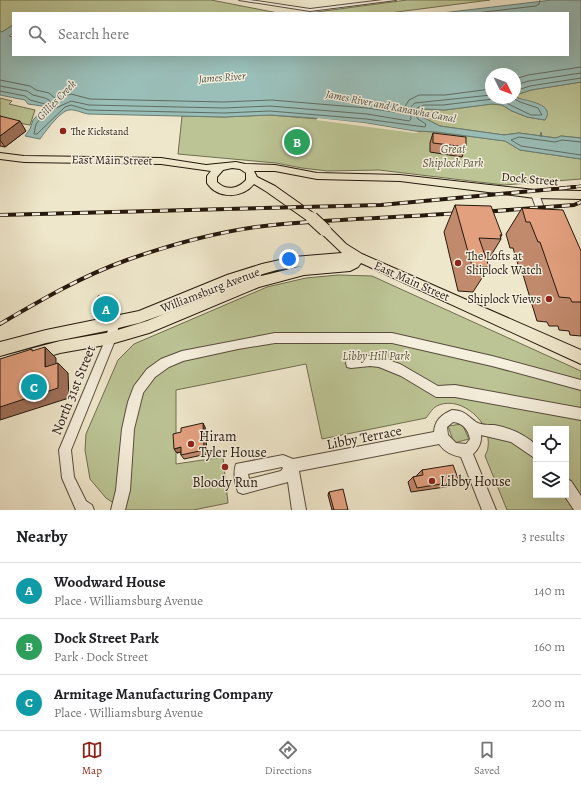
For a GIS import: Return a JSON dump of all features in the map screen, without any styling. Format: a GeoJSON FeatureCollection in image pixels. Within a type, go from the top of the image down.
{"type":"FeatureCollection","features":[{"type":"Feature","properties":{"kind":"main road","name":"East Main Street"},"geometry":{"type":"LineString","coordinates":[[0,156],[19,159],[161,161],[208,168],[224,167]]}},
{"type":"Feature","properties":{"kind":"main road","name":"East Main Street"},"geometry":{"type":"LineString","coordinates":[[0,160],[19,162],[161,165],[199,171],[206,173],[211,179]]}},
{"type":"Feature","properties":{"kind":"main road"},"geometry":{"type":"LineString","coordinates":[[232,165],[245,168],[250,171],[252,178],[247,186],[241,190],[230,192],[222,191],[214,186],[211,179],[214,173],[224,167],[232,165]]}},
{"type":"Feature","properties":{"kind":"main road","name":"Dock Street"},"geometry":{"type":"LineString","coordinates":[[245,168],[275,168],[311,176],[408,179],[535,194],[581,195]]}},
{"type":"Feature","properties":{"kind":"main road","name":"Dock Street"},"geometry":{"type":"LineString","coordinates":[[252,178],[264,174],[276,173],[318,179],[382,178]]}},
{"type":"Feature","properties":{"kind":"main road","name":"East Main Street"},"geometry":{"type":"LineString","coordinates":[[252,178],[271,189],[277,195],[312,218],[342,247],[358,257],[581,357]]}},
{"type":"Feature","properties":{"kind":"main road","name":"East Main Street"},"geometry":{"type":"LineString","coordinates":[[241,190],[258,189],[277,195]]}},
{"type":"Feature","properties":{"kind":"main road","name":"Williamsburg Avenue"},"geometry":{"type":"LineString","coordinates":[[0,349],[53,335],[114,324],[157,311],[231,279],[259,270],[302,261],[335,257],[358,257],[354,264],[350,266],[304,270],[248,285],[162,322],[110,338],[60,347],[0,364]]}},
{"type":"Feature","properties":{"kind":"street"},"geometry":{"type":"LineString","coordinates":[[241,0],[292,8],[318,10],[394,0]]}},
{"type":"Feature","properties":{"kind":"street"},"geometry":{"type":"LineString","coordinates":[[535,194],[548,228]]}},
{"type":"Feature","properties":{"kind":"street","name":"North 31st Street"},"geometry":{"type":"LineString","coordinates":[[87,510],[81,506],[68,478],[65,450],[110,338],[114,324]]}},
{"type":"Feature","properties":{"kind":"street"},"geometry":{"type":"LineString","coordinates":[[118,510],[123,490],[128,428],[138,390],[151,373],[165,363],[182,356],[275,338],[392,338],[492,360],[581,385]]}},
{"type":"Feature","properties":{"kind":"street"},"geometry":{"type":"LineString","coordinates":[[351,364],[368,361],[383,363],[396,368],[436,391],[456,391],[581,414]]}},
{"type":"Feature","properties":{"kind":"street"},"geometry":{"type":"LineString","coordinates":[[458,416],[464,418],[473,428],[476,440],[474,446],[465,452],[460,452],[449,447],[442,437],[441,425],[447,417],[458,416]]}},
{"type":"Feature","properties":{"kind":"street"},"geometry":{"type":"LineString","coordinates":[[473,428],[506,433],[519,439],[533,451]]}},
{"type":"Feature","properties":{"kind":"street","name":"Libby Terrace"},"geometry":{"type":"LineString","coordinates":[[299,510],[292,466],[442,437]]}},
{"type":"Feature","properties":{"kind":"street"},"geometry":{"type":"LineString","coordinates":[[465,452],[489,510]]}},
{"type":"Feature","properties":{"kind":"street"},"geometry":{"type":"LineString","coordinates":[[569,490],[581,508]]}},
{"type":"Feature","properties":{"kind":"green space"},"geometry":{"type":"Polygon","coordinates":[[[0,0],[211,0],[273,12],[12,12],[12,26],[2,32],[0,31],[0,0]]]}},
{"type":"Feature","properties":{"kind":"green space"},"geometry":{"type":"Polygon","coordinates":[[[407,0],[490,0],[397,12],[317,12],[407,0]]]}},
{"type":"Feature","properties":{"kind":"green space","name":"Great Shiplock Park"},"geometry":{"type":"Polygon","coordinates":[[[581,82],[581,138],[561,136],[556,138],[519,133],[504,135],[440,126],[420,116],[418,113],[424,109],[445,110],[492,104],[502,105],[527,117],[545,120],[547,115],[546,110],[521,99],[521,93],[531,90],[581,82]]]}},
{"type":"Feature","properties":{"kind":"green space"},"geometry":{"type":"Polygon","coordinates":[[[0,98],[12,101],[9,104],[35,110],[30,125],[0,120],[0,98]]]}},
{"type":"Feature","properties":{"kind":"green space"},"geometry":{"type":"Polygon","coordinates":[[[270,115],[366,123],[414,131],[437,132],[505,141],[520,150],[581,159],[581,179],[504,185],[379,170],[327,171],[276,163],[178,154],[182,116],[224,117],[270,115]]]}},
{"type":"Feature","properties":{"kind":"green space","name":"Libby Hill Park"},"geometry":{"type":"Polygon","coordinates":[[[338,275],[372,276],[581,371],[581,510],[507,510],[485,456],[488,447],[488,438],[485,429],[474,414],[457,404],[448,403],[439,405],[432,410],[426,418],[322,439],[306,364],[176,390],[176,464],[223,457],[228,503],[193,510],[124,510],[106,498],[90,479],[85,450],[86,434],[118,360],[134,344],[267,287],[306,278],[338,275]]]}},
{"type":"Feature","properties":{"kind":"green space"},"geometry":{"type":"Polygon","coordinates":[[[462,424],[469,439],[454,443],[448,426],[462,424]]]}},
{"type":"Feature","properties":{"kind":"water"},"geometry":{"type":"Polygon","coordinates":[[[552,0],[581,0],[581,82],[531,90],[521,93],[521,68],[485,68],[485,104],[492,104],[445,110],[424,109],[418,113],[420,116],[440,126],[504,135],[519,133],[556,138],[561,136],[581,138],[581,159],[520,150],[505,141],[437,132],[414,131],[366,123],[270,115],[224,117],[88,114],[69,110],[65,111],[57,118],[40,139],[25,136],[30,129],[33,120],[43,109],[42,106],[28,104],[25,100],[0,95],[0,31],[2,32],[12,26],[12,34],[9,36],[12,37],[12,56],[569,56],[569,12],[450,12],[552,0]]]}},
{"type":"Feature","properties":{"kind":"water"},"geometry":{"type":"Polygon","coordinates":[[[521,99],[544,107],[547,110],[547,115],[545,120],[527,117],[502,105],[492,104],[521,104],[521,99]]]}},
{"type":"Feature","properties":{"kind":"pier"},"geometry":{"type":"Polygon","coordinates":[[[318,118],[364,123],[418,133],[316,120],[318,118]]]}},
{"type":"Feature","properties":{"kind":"building"},"geometry":{"type":"Polygon","coordinates":[[[0,116],[20,121],[0,136],[0,116]]]}},
{"type":"Feature","properties":{"kind":"building"},"geometry":{"type":"Polygon","coordinates":[[[433,133],[466,137],[466,147],[433,143],[433,133]]]}},
{"type":"Feature","properties":{"kind":"building"},"geometry":{"type":"Polygon","coordinates":[[[455,205],[491,206],[502,235],[500,235],[501,239],[479,238],[489,267],[472,266],[455,205]]]}},
{"type":"Feature","properties":{"kind":"building"},"geometry":{"type":"Polygon","coordinates":[[[522,208],[563,210],[581,251],[581,302],[572,302],[570,298],[559,297],[540,242],[538,242],[530,222],[526,222],[522,208]]]}},
{"type":"Feature","properties":{"kind":"building"},"geometry":{"type":"Polygon","coordinates":[[[108,295],[107,309],[96,312],[98,296],[108,295]]]}},
{"type":"Feature","properties":{"kind":"building"},"geometry":{"type":"Polygon","coordinates":[[[45,347],[45,367],[58,363],[58,388],[0,407],[0,359],[32,349],[32,351],[45,347]]]}},
{"type":"Feature","properties":{"kind":"building","name":"Hiram Tyler House"},"geometry":{"type":"Polygon","coordinates":[[[203,423],[204,450],[181,455],[181,447],[174,449],[173,434],[181,432],[181,428],[203,423]]]}},
{"type":"Feature","properties":{"kind":"building","name":"Libby House"},"geometry":{"type":"Polygon","coordinates":[[[453,465],[459,481],[417,488],[413,477],[423,475],[422,470],[453,465]]]}},
{"type":"Feature","properties":{"kind":"building"},"geometry":{"type":"Polygon","coordinates":[[[343,489],[348,510],[334,510],[329,492],[343,489]]]}},
{"type":"Feature","properties":{"kind":"railway"},"geometry":{"type":"LineString","coordinates":[[567,188],[581,186]]}},
{"type":"Feature","properties":{"kind":"railway"},"geometry":{"type":"LineString","coordinates":[[567,188],[575,187]]}},
{"type":"Feature","properties":{"kind":"railway"},"geometry":{"type":"LineString","coordinates":[[0,215],[381,205],[567,188]]}},
{"type":"Feature","properties":{"kind":"railway"},"geometry":{"type":"LineString","coordinates":[[482,212],[574,205],[581,202]]}},
{"type":"Feature","properties":{"kind":"railway"},"geometry":{"type":"LineString","coordinates":[[0,324],[62,289],[110,266],[204,237],[244,229],[283,224],[462,213]]}},
{"type":"Feature","properties":{"kind":"place","name":"The Kickstand"},"geometry":{"type":"Point","coordinates":[63,131]}},
{"type":"Feature","properties":{"kind":"place","name":"Dock Street Park"},"geometry":{"type":"Point","coordinates":[297,142]}},
{"type":"Feature","properties":{"kind":"place","name":"The Lofts at Shiplock Watch"},"geometry":{"type":"Point","coordinates":[458,263]}},
{"type":"Feature","properties":{"kind":"place","name":"Shiplock Views"},"geometry":{"type":"Point","coordinates":[549,299]}},
{"type":"Feature","properties":{"kind":"place","name":"Woodward House"},"geometry":{"type":"Point","coordinates":[106,309]}},
{"type":"Feature","properties":{"kind":"place","name":"Armitage Manufacturing Company"},"geometry":{"type":"Point","coordinates":[34,387]}},
{"type":"Feature","properties":{"kind":"place","name":"Hiram Tyler House"},"geometry":{"type":"Point","coordinates":[191,444]}},
{"type":"Feature","properties":{"kind":"place","name":"Bloody Run"},"geometry":{"type":"Point","coordinates":[225,467]}},
{"type":"Feature","properties":{"kind":"place","name":"Libby House"},"geometry":{"type":"Point","coordinates":[432,481]}},
{"type":"Feature","properties":{"kind":"water label","name":"James River"},"geometry":{"type":"Point","coordinates":[222,77]}},
{"type":"Feature","properties":{"kind":"water label","name":"Gillies Creek"},"geometry":{"type":"Point","coordinates":[56,100]}},
{"type":"Feature","properties":{"kind":"water label","name":"James River and Kanawha Canal"},"geometry":{"type":"Point","coordinates":[391,106]}}]}
